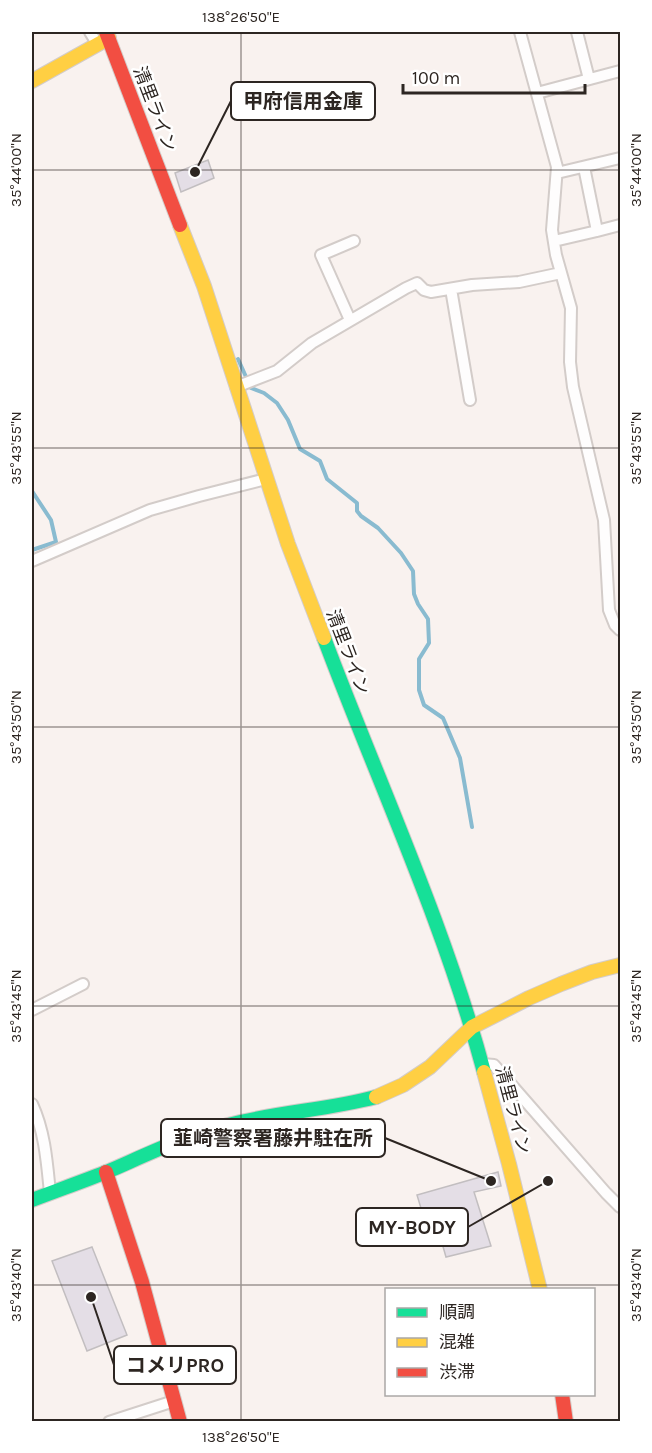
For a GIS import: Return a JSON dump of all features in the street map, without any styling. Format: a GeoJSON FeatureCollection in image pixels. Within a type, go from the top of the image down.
{"type":"FeatureCollection","features":[{"type":"Feature","properties":{"kind":"main road"},"geometry":{"type":"LineString","coordinates":[[32,81],[104,38]]}},
{"type":"Feature","properties":{"kind":"main road","name":"清里ライン"},"geometry":{"type":"LineString","coordinates":[[104,38],[204,286],[288,544],[435,921],[472,1027],[540,1288]]}},
{"type":"Feature","properties":{"kind":"main road"},"geometry":{"type":"LineString","coordinates":[[32,1200],[186,1138],[227,1125],[353,1104],[380,1096],[403,1085],[430,1067],[472,1027],[561,984],[591,972],[621,965]]}},
{"type":"Feature","properties":{"kind":"main road"},"geometry":{"type":"LineString","coordinates":[[106,1172],[142,1282],[180,1422]]}},
{"type":"Feature","properties":{"kind":"main road"},"geometry":{"type":"LineString","coordinates":[[562,1396],[566,1422]]}},
{"type":"Feature","properties":{"kind":"street"},"geometry":{"type":"LineString","coordinates":[[90,32],[104,38]]}},
{"type":"Feature","properties":{"kind":"street"},"geometry":{"type":"LineString","coordinates":[[520,32],[557,167],[552,230],[571,308],[570,362],[573,387],[604,519],[609,610],[615,625],[621,630]]}},
{"type":"Feature","properties":{"kind":"street"},"geometry":{"type":"LineString","coordinates":[[577,32],[589,79]]}},
{"type":"Feature","properties":{"kind":"street"},"geometry":{"type":"LineString","coordinates":[[537,93],[621,71]]}},
{"type":"Feature","properties":{"kind":"street"},"geometry":{"type":"LineString","coordinates":[[557,173],[621,158]]}},
{"type":"Feature","properties":{"kind":"street"},"geometry":{"type":"LineString","coordinates":[[584,167],[597,231]]}},
{"type":"Feature","properties":{"kind":"street"},"geometry":{"type":"LineString","coordinates":[[554,241],[621,225]]}},
{"type":"Feature","properties":{"kind":"street"},"geometry":{"type":"LineString","coordinates":[[350,320],[321,255],[354,241]]}},
{"type":"Feature","properties":{"kind":"street"},"geometry":{"type":"LineString","coordinates":[[236,387],[277,371],[312,343],[417,283],[424,290],[431,292],[472,285],[519,282],[561,273]]}},
{"type":"Feature","properties":{"kind":"street"},"geometry":{"type":"LineString","coordinates":[[451,289],[470,400]]}},
{"type":"Feature","properties":{"kind":"street"},"geometry":{"type":"LineString","coordinates":[[32,561],[150,510],[266,478]]}},
{"type":"Feature","properties":{"kind":"street"},"geometry":{"type":"LineString","coordinates":[[32,1010],[83,984]]}},
{"type":"Feature","properties":{"kind":"street"},"geometry":{"type":"LineString","coordinates":[[482,1064],[494,1065],[606,1193],[621,1207]]}},
{"type":"Feature","properties":{"kind":"street"},"geometry":{"type":"LineString","coordinates":[[32,1104],[44,1144],[50,1193]]}},
{"type":"Feature","properties":{"kind":"street"},"geometry":{"type":"LineString","coordinates":[[109,1422],[174,1401]]}},
{"type":"Feature","properties":{"kind":"building"},"geometry":{"type":"Polygon","coordinates":[[[208,160],[214,178],[181,192],[175,173],[208,160]]]}},
{"type":"Feature","properties":{"kind":"building"},"geometry":{"type":"Polygon","coordinates":[[[498,1172],[501,1186],[474,1192],[491,1246],[446,1257],[438,1229],[432,1230],[428,1214],[423,1215],[417,1195],[498,1172]]]}},
{"type":"Feature","properties":{"kind":"building"},"geometry":{"type":"Polygon","coordinates":[[[92,1247],[127,1335],[87,1351],[52,1261],[92,1247]]]}},
{"type":"Feature","properties":{"kind":"waterway"},"geometry":{"type":"LineString","coordinates":[[238,359],[251,388],[264,393],[277,403],[288,420],[300,449],[320,461],[327,479],[357,503],[357,511],[361,516],[378,528],[401,553],[413,571],[414,594],[428,619],[429,643],[419,659],[419,690],[424,705],[443,718],[460,758],[472,827]]}},
{"type":"Feature","properties":{"kind":"waterway"},"geometry":{"type":"LineString","coordinates":[[32,491],[51,520],[56,542],[32,550]]}},
{"type":"Feature","properties":{"kind":"traffic: fast"},"geometry":{"type":"LineString","coordinates":[[324,638],[430,907],[468,1016],[484,1072]]}},
{"type":"Feature","properties":{"kind":"traffic: fast"},"geometry":{"type":"LineString","coordinates":[[32,1200],[213,1129],[376,1097]]}},
{"type":"Feature","properties":{"kind":"traffic: slow"},"geometry":{"type":"LineString","coordinates":[[32,81],[109,38]]}},
{"type":"Feature","properties":{"kind":"traffic: slow"},"geometry":{"type":"LineString","coordinates":[[180,225],[204,286],[288,544],[324,638]]}},
{"type":"Feature","properties":{"kind":"traffic: slow"},"geometry":{"type":"LineString","coordinates":[[376,1097],[403,1085],[430,1067],[472,1027],[561,984],[592,972],[620,965]]}},
{"type":"Feature","properties":{"kind":"traffic: slow"},"geometry":{"type":"LineString","coordinates":[[484,1072],[540,1288]]}},
{"type":"Feature","properties":{"kind":"traffic: jam"},"geometry":{"type":"LineString","coordinates":[[106,32],[180,225]]}},
{"type":"Feature","properties":{"kind":"traffic: jam"},"geometry":{"type":"LineString","coordinates":[[106,1172],[142,1282],[180,1422]]}},
{"type":"Feature","properties":{"kind":"traffic: jam"},"geometry":{"type":"LineString","coordinates":[[562,1396],[566,1422]]}},
{"type":"Feature","properties":{"kind":"place","name":"甲府信用金庫"},"geometry":{"type":"Point","coordinates":[195,172]}},
{"type":"Feature","properties":{"kind":"place","name":"韮崎警察署藤井駐在所"},"geometry":{"type":"Point","coordinates":[491,1181]}},
{"type":"Feature","properties":{"kind":"place","name":"MY-BODY"},"geometry":{"type":"Point","coordinates":[548,1181]}},
{"type":"Feature","properties":{"kind":"place","name":"コメリPRO"},"geometry":{"type":"Point","coordinates":[91,1297]}}]}
